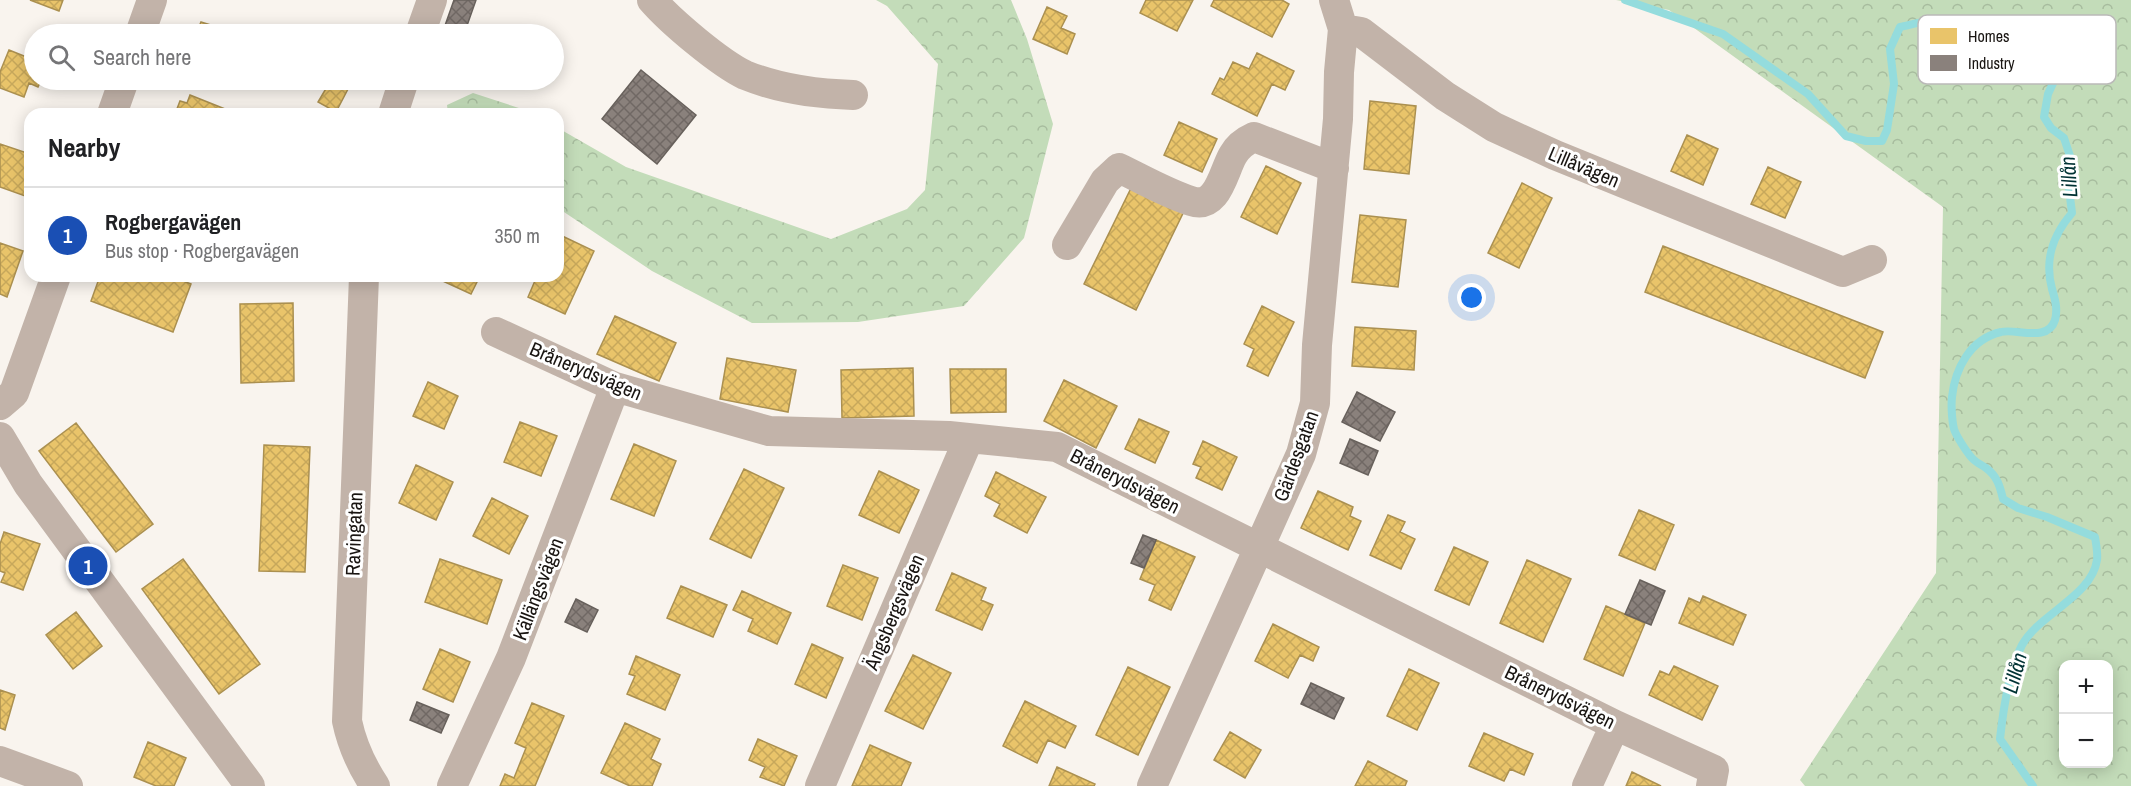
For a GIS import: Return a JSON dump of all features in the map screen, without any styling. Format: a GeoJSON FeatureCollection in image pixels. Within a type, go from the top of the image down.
{"type":"FeatureCollection","features":[{"type":"Feature","properties":{"kind":"street"},"geometry":{"type":"LineString","coordinates":[[144,24],[152,0]]}},
{"type":"Feature","properties":{"kind":"street"},"geometry":{"type":"LineString","coordinates":[[424,24],[432,0]]}},
{"type":"Feature","properties":{"kind":"street"},"geometry":{"type":"LineString","coordinates":[[652,0],[683,30],[719,58],[745,74],[815,94],[853,95]]}},
{"type":"Feature","properties":{"kind":"street"},"geometry":{"type":"LineString","coordinates":[[1334,0],[1343,29]]}},
{"type":"Feature","properties":{"kind":"street","name":"Gärdesgatan"},"geometry":{"type":"LineString","coordinates":[[1152,786],[1301,454],[1315,403],[1317,345],[1334,168],[1343,29]]}},
{"type":"Feature","properties":{"kind":"street","name":"Lillåvägen"},"geometry":{"type":"LineString","coordinates":[[1343,29],[1361,32],[1445,96],[1494,127],[1555,155],[1842,272],[1872,260]]}},
{"type":"Feature","properties":{"kind":"street"},"geometry":{"type":"LineString","coordinates":[[114,108],[120,90]]}},
{"type":"Feature","properties":{"kind":"street"},"geometry":{"type":"LineString","coordinates":[[395,108],[401,90]]}},
{"type":"Feature","properties":{"kind":"street"},"geometry":{"type":"LineString","coordinates":[[1067,245],[1105,181],[1119,168],[1193,202],[1208,201],[1216,194],[1233,154],[1243,142],[1254,137],[1334,168]]}},
{"type":"Feature","properties":{"kind":"street"},"geometry":{"type":"LineString","coordinates":[[0,405],[14,393],[54,282]]}},
{"type":"Feature","properties":{"kind":"street","name":"Ravingatan"},"geometry":{"type":"LineString","coordinates":[[364,282],[347,720],[351,741],[375,786]]}},
{"type":"Feature","properties":{"kind":"street","name":"Brånerydsvägen"},"geometry":{"type":"LineString","coordinates":[[496,332],[615,387],[769,431],[949,436],[1057,447],[1615,725],[1713,778]]}},
{"type":"Feature","properties":{"kind":"street","name":"Källängsvägen"},"geometry":{"type":"LineString","coordinates":[[452,786],[511,658],[615,387]]}},
{"type":"Feature","properties":{"kind":"street"},"geometry":{"type":"LineString","coordinates":[[0,437],[28,484],[250,786]]}},
{"type":"Feature","properties":{"kind":"street","name":"Ängsbergsvägen"},"geometry":{"type":"LineString","coordinates":[[820,786],[969,438]]}},
{"type":"Feature","properties":{"kind":"street"},"geometry":{"type":"LineString","coordinates":[[1587,786],[1615,725]]}},
{"type":"Feature","properties":{"kind":"street"},"geometry":{"type":"LineString","coordinates":[[0,761],[63,785]]}},
{"type":"Feature","properties":{"kind":"green space"},"geometry":{"type":"Polygon","coordinates":[[[876,0],[1011,0],[1027,39],[1053,124],[1024,238],[964,306],[858,322],[752,323],[652,271],[564,212],[564,131],[626,167],[831,239],[907,209],[925,190],[938,64],[887,6],[876,0]]]}},
{"type":"Feature","properties":{"kind":"green space"},"geometry":{"type":"Polygon","coordinates":[[[1616,0],[2131,0],[2131,786],[1805,786],[1800,780],[1936,573],[1943,207],[1669,10],[1616,0]]]}},
{"type":"Feature","properties":{"kind":"green space"},"geometry":{"type":"Polygon","coordinates":[[[473,93],[519,108],[447,108],[447,105],[473,93]]]}},
{"type":"Feature","properties":{"kind":"building: Homes"},"geometry":{"type":"Polygon","coordinates":[[[30,0],[63,0],[59,11],[30,0]]]}},
{"type":"Feature","properties":{"kind":"building: Homes"},"geometry":{"type":"Polygon","coordinates":[[[1146,0],[1193,0],[1177,31],[1140,13],[1146,0]]]}},
{"type":"Feature","properties":{"kind":"building: Homes"},"geometry":{"type":"Polygon","coordinates":[[[1214,0],[1282,0],[1289,4],[1272,37],[1211,6],[1214,0]]]}},
{"type":"Feature","properties":{"kind":"building: Homes"},"geometry":{"type":"Polygon","coordinates":[[[1047,7],[1067,16],[1061,28],[1075,34],[1067,54],[1033,39],[1047,7]]]}},
{"type":"Feature","properties":{"kind":"building: Homes"},"geometry":{"type":"Polygon","coordinates":[[[9,50],[24,56],[24,90],[26,90],[24,97],[0,88],[0,72],[9,50]]]}},
{"type":"Feature","properties":{"kind":"building: Homes"},"geometry":{"type":"Polygon","coordinates":[[[1257,53],[1294,71],[1285,90],[1272,84],[1257,116],[1212,94],[1220,78],[1224,80],[1233,62],[1249,69],[1257,53]]]}},
{"type":"Feature","properties":{"kind":"building: Homes"},"geometry":{"type":"Polygon","coordinates":[[[325,90],[347,90],[338,108],[329,108],[318,102],[325,90]]]}},
{"type":"Feature","properties":{"kind":"building: Homes"},"geometry":{"type":"Polygon","coordinates":[[[190,95],[222,108],[177,108],[180,101],[187,103],[190,95]]]}},
{"type":"Feature","properties":{"kind":"building: Homes"},"geometry":{"type":"Polygon","coordinates":[[[1370,101],[1416,106],[1409,174],[1364,169],[1370,101]]]}},
{"type":"Feature","properties":{"kind":"building: Homes"},"geometry":{"type":"Polygon","coordinates":[[[1179,122],[1217,139],[1202,172],[1164,155],[1179,122]]]}},
{"type":"Feature","properties":{"kind":"building: Homes"},"geometry":{"type":"Polygon","coordinates":[[[1687,135],[1718,149],[1703,185],[1671,171],[1687,135]]]}},
{"type":"Feature","properties":{"kind":"building: Homes"},"geometry":{"type":"Polygon","coordinates":[[[0,144],[24,152],[24,196],[0,187],[0,144]]]}},
{"type":"Feature","properties":{"kind":"building: Homes"},"geometry":{"type":"Polygon","coordinates":[[[1266,166],[1301,183],[1277,234],[1241,217],[1266,166]]]}},
{"type":"Feature","properties":{"kind":"building: Homes"},"geometry":{"type":"Polygon","coordinates":[[[1768,167],[1801,182],[1785,218],[1751,204],[1768,167]]]}},
{"type":"Feature","properties":{"kind":"building: Homes"},"geometry":{"type":"Polygon","coordinates":[[[1135,180],[1187,205],[1136,310],[1084,284],[1135,180]]]}},
{"type":"Feature","properties":{"kind":"building: Homes"},"geometry":{"type":"Polygon","coordinates":[[[1522,183],[1552,198],[1519,268],[1488,253],[1522,183]]]}},
{"type":"Feature","properties":{"kind":"building: Homes"},"geometry":{"type":"Polygon","coordinates":[[[1360,215],[1406,220],[1398,287],[1352,282],[1360,215]]]}},
{"type":"Feature","properties":{"kind":"building: Homes"},"geometry":{"type":"Polygon","coordinates":[[[564,237],[594,251],[565,314],[528,297],[534,282],[564,282],[564,237]]]}},
{"type":"Feature","properties":{"kind":"building: Homes"},"geometry":{"type":"Polygon","coordinates":[[[0,243],[23,251],[7,297],[0,294],[0,243]]]}},
{"type":"Feature","properties":{"kind":"building: Homes"},"geometry":{"type":"Polygon","coordinates":[[[1663,246],[1883,332],[1865,378],[1645,292],[1663,246]]]}},
{"type":"Feature","properties":{"kind":"building: Homes"},"geometry":{"type":"Polygon","coordinates":[[[98,282],[186,282],[191,284],[173,332],[91,301],[98,282]]]}},
{"type":"Feature","properties":{"kind":"building: Homes"},"geometry":{"type":"Polygon","coordinates":[[[445,282],[477,282],[471,294],[445,282]]]}},
{"type":"Feature","properties":{"kind":"building: Homes"},"geometry":{"type":"Polygon","coordinates":[[[293,303],[294,381],[241,383],[240,304],[293,303]]]}},
{"type":"Feature","properties":{"kind":"building: Homes"},"geometry":{"type":"Polygon","coordinates":[[[1262,306],[1294,322],[1268,376],[1247,366],[1254,349],[1244,344],[1262,306]]]}},
{"type":"Feature","properties":{"kind":"building: Homes"},"geometry":{"type":"Polygon","coordinates":[[[615,316],[676,343],[659,381],[597,354],[615,316]]]}},
{"type":"Feature","properties":{"kind":"building: Homes"},"geometry":{"type":"Polygon","coordinates":[[[1355,327],[1416,331],[1414,370],[1352,366],[1355,327]]]}},
{"type":"Feature","properties":{"kind":"building: Homes"},"geometry":{"type":"Polygon","coordinates":[[[727,358],[796,370],[788,412],[720,399],[727,358]]]}},
{"type":"Feature","properties":{"kind":"building: Homes"},"geometry":{"type":"Polygon","coordinates":[[[913,368],[914,416],[842,418],[841,370],[913,368]]]}},
{"type":"Feature","properties":{"kind":"building: Homes"},"geometry":{"type":"Polygon","coordinates":[[[950,369],[1006,369],[1006,412],[951,413],[950,369]]]}},
{"type":"Feature","properties":{"kind":"building: Homes"},"geometry":{"type":"Polygon","coordinates":[[[1064,380],[1117,406],[1096,448],[1044,421],[1064,380]]]}},
{"type":"Feature","properties":{"kind":"building: Homes"},"geometry":{"type":"Polygon","coordinates":[[[428,382],[458,396],[444,429],[413,416],[428,382]]]}},
{"type":"Feature","properties":{"kind":"building: Homes"},"geometry":{"type":"Polygon","coordinates":[[[1139,419],[1169,432],[1155,463],[1125,449],[1139,419]]]}},
{"type":"Feature","properties":{"kind":"building: Homes"},"geometry":{"type":"Polygon","coordinates":[[[520,422],[557,436],[541,476],[504,462],[520,422]]]}},
{"type":"Feature","properties":{"kind":"building: Homes"},"geometry":{"type":"Polygon","coordinates":[[[76,423],[153,524],[116,552],[39,451],[76,423]]]}},
{"type":"Feature","properties":{"kind":"building: Homes"},"geometry":{"type":"Polygon","coordinates":[[[1203,441],[1237,457],[1222,490],[1196,478],[1201,467],[1193,464],[1203,441]]]}},
{"type":"Feature","properties":{"kind":"building: Homes"},"geometry":{"type":"Polygon","coordinates":[[[634,444],[676,461],[654,516],[611,499],[634,444]]]}},
{"type":"Feature","properties":{"kind":"building: Homes"},"geometry":{"type":"Polygon","coordinates":[[[264,445],[310,447],[305,572],[259,571],[264,445]]]}},
{"type":"Feature","properties":{"kind":"building: Homes"},"geometry":{"type":"Polygon","coordinates":[[[416,465],[453,482],[436,520],[399,503],[416,465]]]}},
{"type":"Feature","properties":{"kind":"building: Homes"},"geometry":{"type":"Polygon","coordinates":[[[744,469],[784,488],[751,558],[710,539],[744,469]]]}},
{"type":"Feature","properties":{"kind":"building: Homes"},"geometry":{"type":"Polygon","coordinates":[[[879,471],[919,490],[899,533],[859,515],[879,471]]]}},
{"type":"Feature","properties":{"kind":"building: Homes"},"geometry":{"type":"Polygon","coordinates":[[[996,472],[1046,497],[1027,533],[994,516],[1000,504],[985,496],[996,472]]]}},
{"type":"Feature","properties":{"kind":"building: Homes"},"geometry":{"type":"Polygon","coordinates":[[[1318,491],[1353,507],[1350,516],[1361,521],[1348,550],[1301,528],[1318,491]]]}},
{"type":"Feature","properties":{"kind":"building: Homes"},"geometry":{"type":"Polygon","coordinates":[[[492,498],[528,516],[509,554],[473,536],[492,498]]]}},
{"type":"Feature","properties":{"kind":"building: Homes"},"geometry":{"type":"Polygon","coordinates":[[[1639,510],[1674,525],[1655,570],[1619,555],[1639,510]]]}},
{"type":"Feature","properties":{"kind":"building: Homes"},"geometry":{"type":"Polygon","coordinates":[[[1388,515],[1405,522],[1400,532],[1415,539],[1401,569],[1370,555],[1388,515]]]}},
{"type":"Feature","properties":{"kind":"building: Homes"},"geometry":{"type":"Polygon","coordinates":[[[4,532],[40,544],[23,590],[1,582],[5,573],[0,571],[0,544],[4,532]]]}},
{"type":"Feature","properties":{"kind":"building: Homes"},"geometry":{"type":"Polygon","coordinates":[[[1156,540],[1195,557],[1171,610],[1149,600],[1155,585],[1140,579],[1156,540]]]}},
{"type":"Feature","properties":{"kind":"building: Homes"},"geometry":{"type":"Polygon","coordinates":[[[1454,547],[1488,562],[1469,605],[1435,590],[1454,547]]]}},
{"type":"Feature","properties":{"kind":"building: Homes"},"geometry":{"type":"Polygon","coordinates":[[[183,559],[260,664],[219,694],[142,589],[183,559]]]}},
{"type":"Feature","properties":{"kind":"building: Homes"},"geometry":{"type":"Polygon","coordinates":[[[440,559],[502,580],[487,624],[425,602],[440,559]]]}},
{"type":"Feature","properties":{"kind":"building: Homes"},"geometry":{"type":"Polygon","coordinates":[[[1527,560],[1571,579],[1543,642],[1500,623],[1527,560]]]}},
{"type":"Feature","properties":{"kind":"building: Homes"},"geometry":{"type":"Polygon","coordinates":[[[843,565],[878,578],[862,620],[827,606],[843,565]]]}},
{"type":"Feature","properties":{"kind":"building: Homes"},"geometry":{"type":"Polygon","coordinates":[[[952,573],[986,588],[981,600],[993,605],[982,630],[936,610],[952,573]]]}},
{"type":"Feature","properties":{"kind":"building: Homes"},"geometry":{"type":"Polygon","coordinates":[[[681,586],[727,605],[713,637],[667,618],[681,586]]]}},
{"type":"Feature","properties":{"kind":"building: Homes"},"geometry":{"type":"Polygon","coordinates":[[[742,591],[791,613],[777,644],[748,631],[753,619],[733,610],[742,591]]]}},
{"type":"Feature","properties":{"kind":"building: Homes"},"geometry":{"type":"Polygon","coordinates":[[[1703,596],[1746,615],[1733,645],[1679,623],[1689,598],[1700,603],[1703,596]]]}},
{"type":"Feature","properties":{"kind":"building: Homes"},"geometry":{"type":"Polygon","coordinates":[[[1606,606],[1645,623],[1623,676],[1584,659],[1606,606]]]}},
{"type":"Feature","properties":{"kind":"building: Homes"},"geometry":{"type":"Polygon","coordinates":[[[76,612],[102,646],[73,669],[46,635],[76,612]]]}},
{"type":"Feature","properties":{"kind":"building: Homes"},"geometry":{"type":"Polygon","coordinates":[[[1273,624],[1319,647],[1313,661],[1300,655],[1288,678],[1255,661],[1273,624]]]}},
{"type":"Feature","properties":{"kind":"building: Homes"},"geometry":{"type":"Polygon","coordinates":[[[812,644],[843,658],[826,698],[795,684],[812,644]]]}},
{"type":"Feature","properties":{"kind":"building: Homes"},"geometry":{"type":"Polygon","coordinates":[[[440,649],[470,662],[453,702],[423,689],[440,649]]]}},
{"type":"Feature","properties":{"kind":"building: Homes"},"geometry":{"type":"Polygon","coordinates":[[[913,655],[951,673],[923,729],[885,711],[913,655]]]}},
{"type":"Feature","properties":{"kind":"building: Homes"},"geometry":{"type":"Polygon","coordinates":[[[636,656],[680,675],[665,710],[627,694],[635,676],[629,674],[636,656]]]}},
{"type":"Feature","properties":{"kind":"building: Homes"},"geometry":{"type":"Polygon","coordinates":[[[1674,666],[1718,686],[1702,720],[1649,695],[1660,671],[1669,675],[1674,666]]]}},
{"type":"Feature","properties":{"kind":"building: Homes"},"geometry":{"type":"Polygon","coordinates":[[[1128,667],[1170,687],[1138,755],[1096,735],[1128,667]]]}},
{"type":"Feature","properties":{"kind":"building: Homes"},"geometry":{"type":"Polygon","coordinates":[[[1409,669],[1439,683],[1417,730],[1387,716],[1409,669]]]}},
{"type":"Feature","properties":{"kind":"building: Homes"},"geometry":{"type":"Polygon","coordinates":[[[0,690],[15,695],[5,730],[0,728],[0,690]]]}},
{"type":"Feature","properties":{"kind":"building: Homes"},"geometry":{"type":"Polygon","coordinates":[[[1025,701],[1076,726],[1065,748],[1048,740],[1037,763],[1003,746],[1025,701]]]}},
{"type":"Feature","properties":{"kind":"building: Homes"},"geometry":{"type":"Polygon","coordinates":[[[532,703],[564,716],[535,786],[500,786],[505,774],[514,778],[526,748],[515,743],[532,703]]]}},
{"type":"Feature","properties":{"kind":"building: Homes"},"geometry":{"type":"Polygon","coordinates":[[[625,723],[660,739],[651,759],[661,764],[652,786],[630,786],[601,773],[625,723]]]}},
{"type":"Feature","properties":{"kind":"building: Homes"},"geometry":{"type":"Polygon","coordinates":[[[1230,732],[1261,750],[1245,778],[1214,760],[1230,732]]]}},
{"type":"Feature","properties":{"kind":"building: Homes"},"geometry":{"type":"Polygon","coordinates":[[[1484,733],[1533,754],[1524,775],[1510,769],[1504,781],[1469,766],[1484,733]]]}},
{"type":"Feature","properties":{"kind":"building: Homes"},"geometry":{"type":"Polygon","coordinates":[[[758,739],[797,756],[784,786],[760,777],[765,767],[749,760],[758,739]]]}},
{"type":"Feature","properties":{"kind":"building: Homes"},"geometry":{"type":"Polygon","coordinates":[[[148,742],[186,758],[174,786],[156,786],[134,777],[148,742]]]}},
{"type":"Feature","properties":{"kind":"building: Homes"},"geometry":{"type":"Polygon","coordinates":[[[870,745],[911,763],[901,786],[852,786],[870,745]]]}},
{"type":"Feature","properties":{"kind":"building: Homes"},"geometry":{"type":"Polygon","coordinates":[[[1368,761],[1407,781],[1405,786],[1355,786],[1368,761]]]}},
{"type":"Feature","properties":{"kind":"building: Homes"},"geometry":{"type":"Polygon","coordinates":[[[1057,767],[1095,784],[1094,786],[1049,786],[1057,767]]]}},
{"type":"Feature","properties":{"kind":"building: Homes"},"geometry":{"type":"Polygon","coordinates":[[[1632,772],[1661,786],[1626,786],[1632,772]]]}},
{"type":"Feature","properties":{"kind":"building: Industry"},"geometry":{"type":"Polygon","coordinates":[[[454,0],[476,0],[468,24],[446,24],[454,0]]]}},
{"type":"Feature","properties":{"kind":"building: Industry"},"geometry":{"type":"Polygon","coordinates":[[[641,70],[696,115],[657,164],[602,119],[641,70]]]}},
{"type":"Feature","properties":{"kind":"building: Industry"},"geometry":{"type":"Polygon","coordinates":[[[1357,392],[1395,412],[1380,441],[1342,422],[1357,392]]]}},
{"type":"Feature","properties":{"kind":"building: Industry"},"geometry":{"type":"Polygon","coordinates":[[[1350,439],[1378,451],[1368,475],[1340,463],[1350,439]]]}},
{"type":"Feature","properties":{"kind":"building: Industry"},"geometry":{"type":"Polygon","coordinates":[[[1143,535],[1156,540],[1144,568],[1131,563],[1143,535]]]}},
{"type":"Feature","properties":{"kind":"building: Industry"},"geometry":{"type":"Polygon","coordinates":[[[1640,580],[1665,591],[1651,625],[1625,614],[1640,580]]]}},
{"type":"Feature","properties":{"kind":"building: Industry"},"geometry":{"type":"Polygon","coordinates":[[[576,599],[598,610],[587,632],[565,622],[576,599]]]}},
{"type":"Feature","properties":{"kind":"building: Industry"},"geometry":{"type":"Polygon","coordinates":[[[1311,683],[1344,698],[1334,719],[1301,704],[1311,683]]]}},
{"type":"Feature","properties":{"kind":"building: Industry"},"geometry":{"type":"Polygon","coordinates":[[[417,702],[449,715],[441,733],[410,720],[417,702]]]}},
{"type":"Feature","properties":{"kind":"waterway","name":"Lillån"},"geometry":{"type":"LineString","coordinates":[[1625,0],[1723,34],[1808,94],[1846,136],[1866,141],[1882,141],[1887,130],[1894,84],[1890,49],[1900,27],[1918,22]]}},
{"type":"Feature","properties":{"kind":"waterway","name":"Lillån"},"geometry":{"type":"LineString","coordinates":[[2033,786],[2000,739],[2010,678],[2017,655],[2030,634],[2076,595],[2093,573],[2097,560],[2095,537],[2018,508],[2003,499],[1993,474],[1972,458],[1957,436],[1953,426],[1952,397],[1961,366],[1973,348],[1981,341],[2007,331],[2039,333],[2051,327],[2055,320],[2056,308],[2050,278],[2050,258],[2055,239],[2072,213],[2069,189],[2073,165],[2064,138],[2051,128],[2044,117],[2048,94],[2053,84]]}},
{"type":"Feature","properties":{"kind":"place","name":"Rogbergavägen"},"geometry":{"type":"Point","coordinates":[88,566]}}]}
